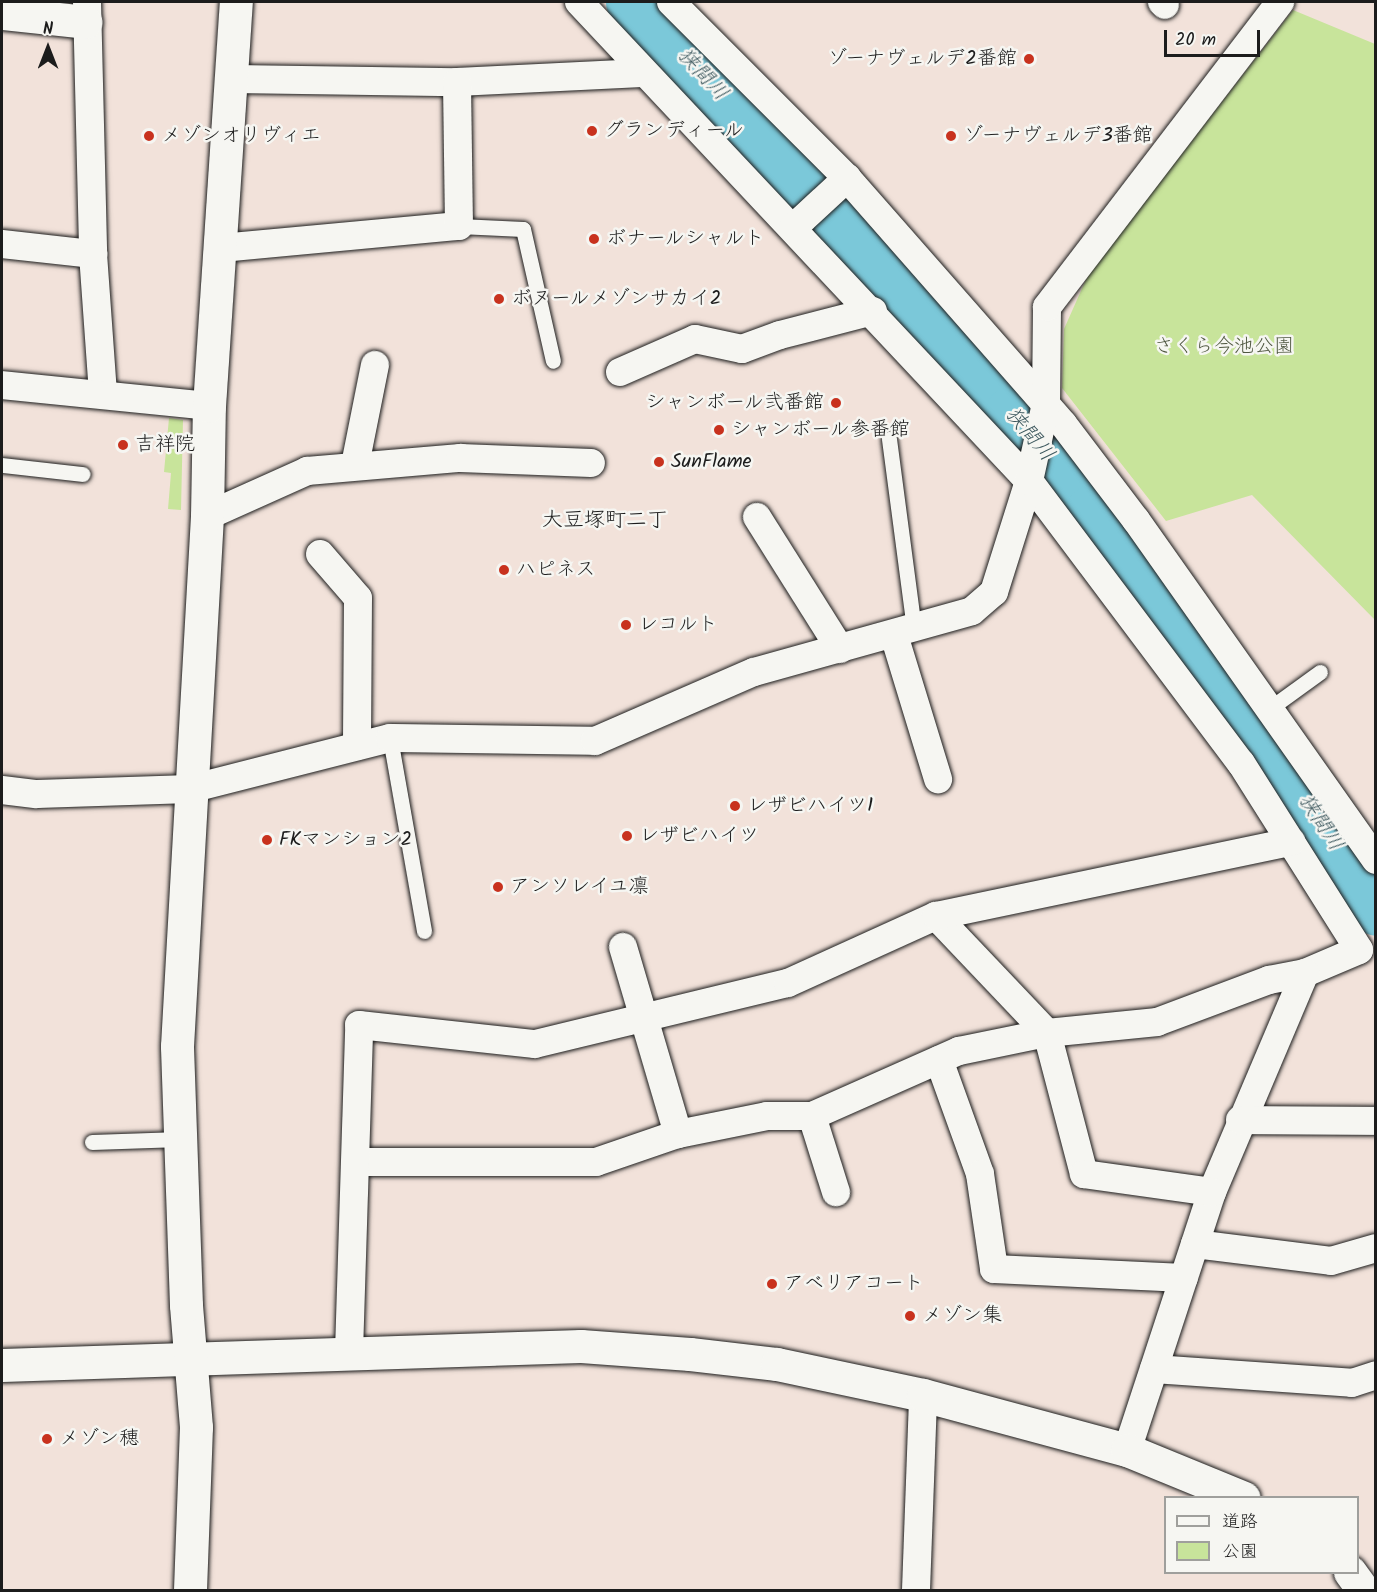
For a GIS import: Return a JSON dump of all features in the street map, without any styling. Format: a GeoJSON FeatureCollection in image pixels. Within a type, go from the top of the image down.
{"type":"FeatureCollection","features":[{"type":"Feature","properties":{"kind":"street"},"geometry":{"type":"LineString","coordinates":[[190,1590],[196,1427],[193,1358],[186,1305],[177,1046],[207,516],[209,406],[233,79],[236,2]]}},
{"type":"Feature","properties":{"kind":"street"},"geometry":{"type":"LineString","coordinates":[[356,1162],[596,1162],[678,1134],[767,1116],[812,1116],[959,1051],[1047,1033],[1157,1022],[1269,980],[1305,973],[1359,950],[1241,763],[1029,481],[873,311],[642,73],[579,2]]}},
{"type":"Feature","properties":{"kind":"street"},"geometry":{"type":"LineString","coordinates":[[671,2],[847,178],[1046,404],[1136,520],[1376,860]]}},
{"type":"Feature","properties":{"kind":"street"},"geometry":{"type":"LineString","coordinates":[[2,790],[37,794],[190,789],[390,738],[595,741],[754,672],[840,650],[972,611],[994,592],[1029,481],[1046,404],[1047,308],[1280,2]]}},
{"type":"Feature","properties":{"kind":"street"},"geometry":{"type":"LineString","coordinates":[[2,13],[87,12],[93,254],[103,395]]}},
{"type":"Feature","properties":{"kind":"street"},"geometry":{"type":"LineString","coordinates":[[233,79],[457,82],[642,73]]}},
{"type":"Feature","properties":{"kind":"street"},"geometry":{"type":"LineString","coordinates":[[221,248],[459,226],[457,82]]}},
{"type":"Feature","properties":{"kind":"street"},"geometry":{"type":"LineString","coordinates":[[793,228],[847,178]]}},
{"type":"Feature","properties":{"kind":"street"},"geometry":{"type":"LineString","coordinates":[[2,244],[93,254]]}},
{"type":"Feature","properties":{"kind":"street"},"geometry":{"type":"LineString","coordinates":[[620,372],[695,339],[742,349],[780,335],[873,311]]}},
{"type":"Feature","properties":{"kind":"street"},"geometry":{"type":"LineString","coordinates":[[356,465],[375,365]]}},
{"type":"Feature","properties":{"kind":"street"},"geometry":{"type":"LineString","coordinates":[[2,385],[209,406]]}},
{"type":"Feature","properties":{"kind":"street"},"geometry":{"type":"LineString","coordinates":[[207,516],[307,471],[356,465],[460,458],[591,463]]}},
{"type":"Feature","properties":{"kind":"street"},"geometry":{"type":"LineString","coordinates":[[758,517],[840,650]]}},
{"type":"Feature","properties":{"kind":"street"},"geometry":{"type":"LineString","coordinates":[[320,554],[358,598],[357,746]]}},
{"type":"Feature","properties":{"kind":"street"},"geometry":{"type":"LineString","coordinates":[[904,632],[938,779]]}},
{"type":"Feature","properties":{"kind":"street"},"geometry":{"type":"LineString","coordinates":[[349,1352],[359,1025],[535,1044],[788,984],[936,916],[1292,842]]}},
{"type":"Feature","properties":{"kind":"street"},"geometry":{"type":"LineString","coordinates":[[936,916],[1047,1033],[1084,1174],[1212,1192]]}},
{"type":"Feature","properties":{"kind":"street"},"geometry":{"type":"LineString","coordinates":[[623,947],[678,1134]]}},
{"type":"Feature","properties":{"kind":"street"},"geometry":{"type":"LineString","coordinates":[[1127,1450],[1212,1192],[1240,1120],[1305,973]]}},
{"type":"Feature","properties":{"kind":"street"},"geometry":{"type":"LineString","coordinates":[[939,1060],[980,1174],[994,1269],[1184,1278]]}},
{"type":"Feature","properties":{"kind":"street"},"geometry":{"type":"LineString","coordinates":[[812,1116],[837,1192]]}},
{"type":"Feature","properties":{"kind":"street"},"geometry":{"type":"LineString","coordinates":[[1240,1120],[1376,1121]]}},
{"type":"Feature","properties":{"kind":"street"},"geometry":{"type":"LineString","coordinates":[[1195,1244],[1331,1261],[1376,1248]]}},
{"type":"Feature","properties":{"kind":"street"},"geometry":{"type":"LineString","coordinates":[[2,1365],[349,1352],[592,1347],[777,1364],[923,1395],[1127,1450],[1242,1496]]}},
{"type":"Feature","properties":{"kind":"street"},"geometry":{"type":"LineString","coordinates":[[1154,1369],[1352,1383],[1376,1375]]}},
{"type":"Feature","properties":{"kind":"street"},"geometry":{"type":"LineString","coordinates":[[916,1590],[923,1395]]}},
{"type":"Feature","properties":{"kind":"street"},"geometry":{"type":"LineString","coordinates":[[1351,1574],[1363,1590]]}},
{"type":"Feature","properties":{"kind":"lane"},"geometry":{"type":"LineString","coordinates":[[459,226],[523,229],[553,361]]}},
{"type":"Feature","properties":{"kind":"lane"},"geometry":{"type":"LineString","coordinates":[[889,439],[904,632]]}},
{"type":"Feature","properties":{"kind":"lane"},"geometry":{"type":"LineString","coordinates":[[2,465],[82,474]]}},
{"type":"Feature","properties":{"kind":"lane"},"geometry":{"type":"LineString","coordinates":[[1269,709],[1320,672]]}},
{"type":"Feature","properties":{"kind":"lane"},"geometry":{"type":"LineString","coordinates":[[390,738],[424,931]]}},
{"type":"Feature","properties":{"kind":"lane"},"geometry":{"type":"LineString","coordinates":[[92,1142],[180,1139]]}},
{"type":"Feature","properties":{"kind":"green space","name":"さくら今池公園"},"geometry":{"type":"Polygon","coordinates":[[[1293,10],[1375,44],[1375,620],[1252,495],[1166,521],[1062,388],[1064,329],[1088,275],[1293,10]]]}},
{"type":"Feature","properties":{"kind":"green space"},"geometry":{"type":"Polygon","coordinates":[[[169,418],[183,420],[181,510],[168,509],[171,473],[164,472],[169,418]]]}},
{"type":"Feature","properties":{"kind":"waterway","name":"狭間川"},"geometry":{"type":"LineString","coordinates":[[634,2],[1013,414],[1094,512],[1245,709],[1376,907]]}},
{"type":"Feature","properties":{"kind":"place","name":"ゾーナヴェルデ2番館"},"geometry":{"type":"Point","coordinates":[1029,59]}},
{"type":"Feature","properties":{"kind":"place","name":"グランディール"},"geometry":{"type":"Point","coordinates":[592,131]}},
{"type":"Feature","properties":{"kind":"place","name":"メゾンオリヴィエ"},"geometry":{"type":"Point","coordinates":[149,136]}},
{"type":"Feature","properties":{"kind":"place","name":"ゾーナヴェルデ3番館"},"geometry":{"type":"Point","coordinates":[951,136]}},
{"type":"Feature","properties":{"kind":"place","name":"ボナールシャルト"},"geometry":{"type":"Point","coordinates":[594,239]}},
{"type":"Feature","properties":{"kind":"place","name":"ボヌールメゾンサカイ2"},"geometry":{"type":"Point","coordinates":[499,299]}},
{"type":"Feature","properties":{"kind":"place","name":"シャンボール弐番館"},"geometry":{"type":"Point","coordinates":[836,403]}},
{"type":"Feature","properties":{"kind":"place","name":"シャンボール参番館"},"geometry":{"type":"Point","coordinates":[719,430]}},
{"type":"Feature","properties":{"kind":"place","name":"吉祥院"},"geometry":{"type":"Point","coordinates":[123,445]}},
{"type":"Feature","properties":{"kind":"place","name":"SunFlame"},"geometry":{"type":"Point","coordinates":[659,462]}},
{"type":"Feature","properties":{"kind":"place","name":"ハピネス"},"geometry":{"type":"Point","coordinates":[504,570]}},
{"type":"Feature","properties":{"kind":"place","name":"レコルト"},"geometry":{"type":"Point","coordinates":[626,625]}},
{"type":"Feature","properties":{"kind":"place","name":"レザビハイツ1"},"geometry":{"type":"Point","coordinates":[735,806]}},
{"type":"Feature","properties":{"kind":"place","name":"レザビハイツ"},"geometry":{"type":"Point","coordinates":[627,836]}},
{"type":"Feature","properties":{"kind":"place","name":"FKマンション2"},"geometry":{"type":"Point","coordinates":[267,840]}},
{"type":"Feature","properties":{"kind":"place","name":"アンソレイユ凛"},"geometry":{"type":"Point","coordinates":[498,887]}},
{"type":"Feature","properties":{"kind":"place","name":"アベリアコート"},"geometry":{"type":"Point","coordinates":[772,1284]}},
{"type":"Feature","properties":{"kind":"place","name":"メゾン集"},"geometry":{"type":"Point","coordinates":[910,1316]}},
{"type":"Feature","properties":{"kind":"place","name":"メゾン穂"},"geometry":{"type":"Point","coordinates":[47,1439]}},
{"type":"Feature","properties":{"kind":"district","name":"大豆塚町二丁"},"geometry":{"type":"Point","coordinates":[605,521]}}]}
